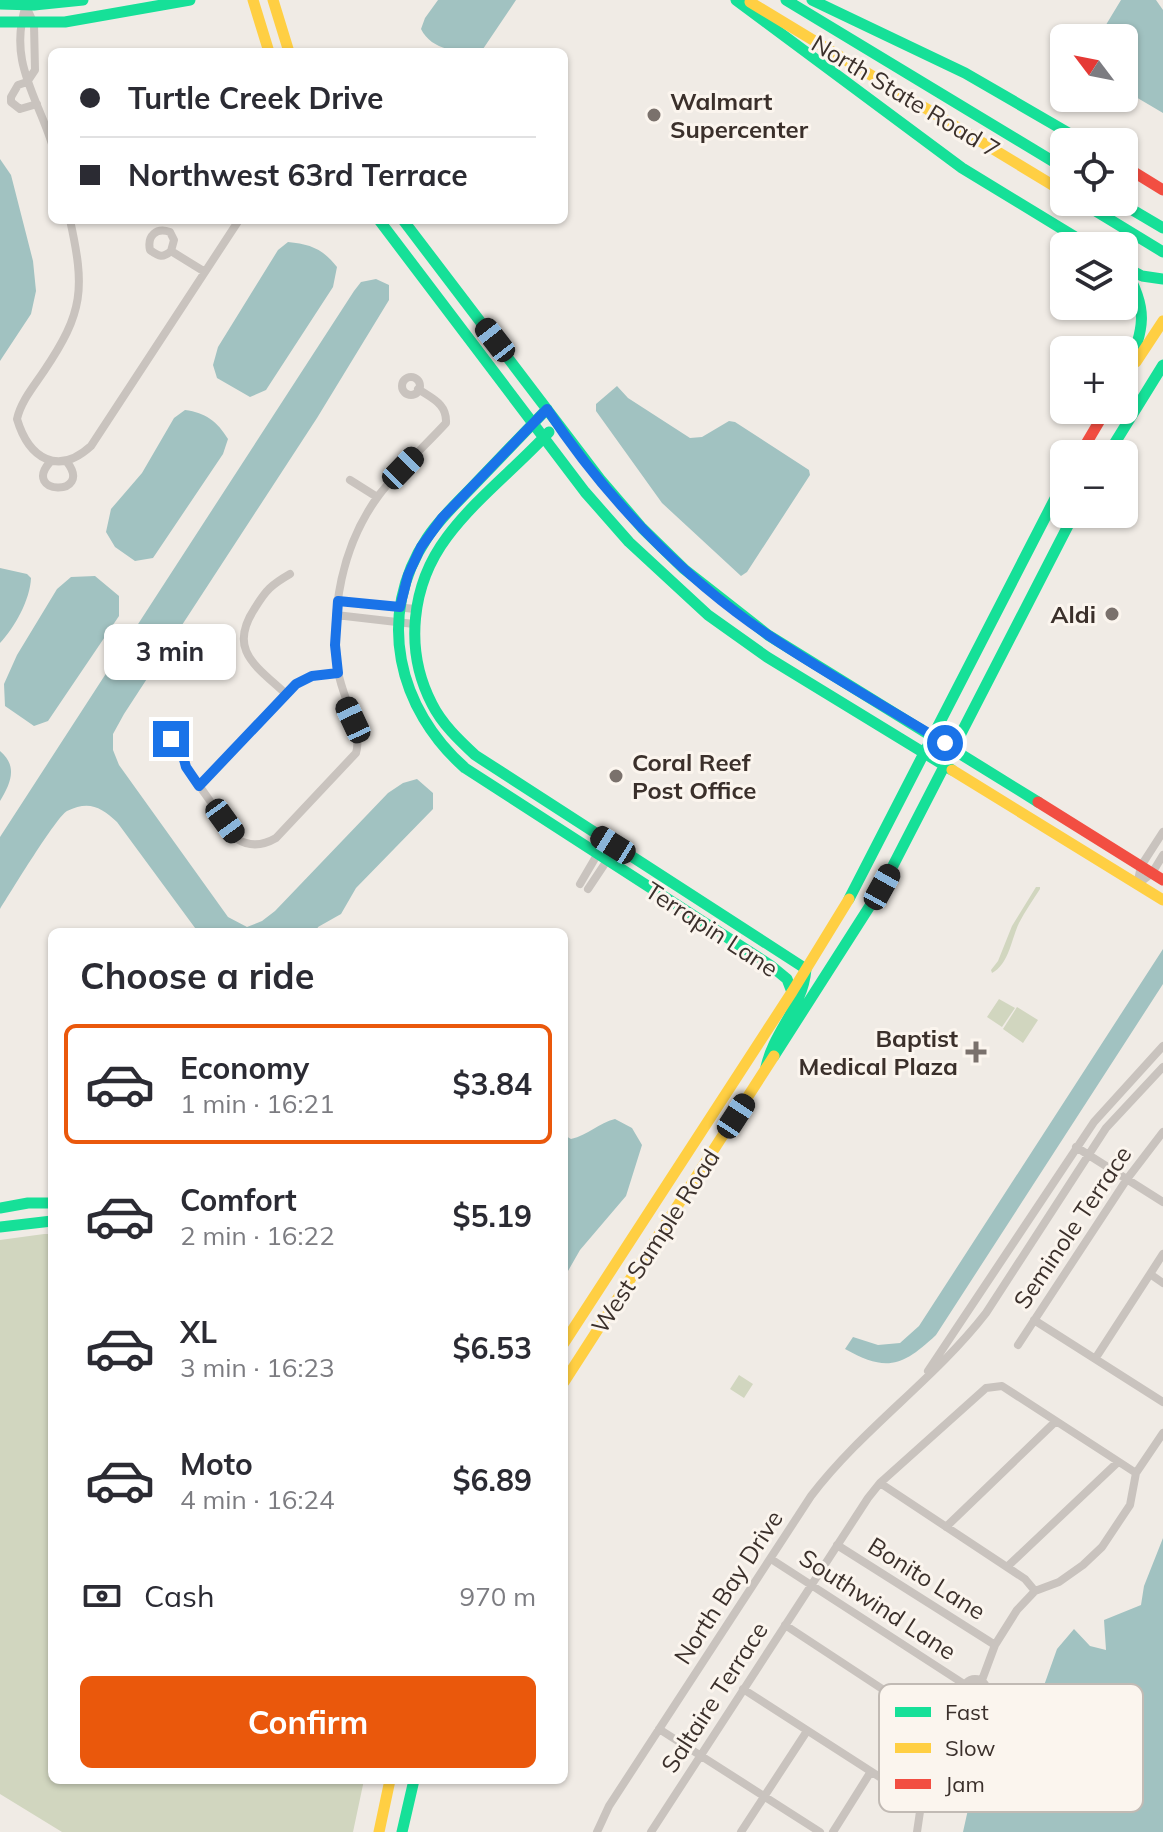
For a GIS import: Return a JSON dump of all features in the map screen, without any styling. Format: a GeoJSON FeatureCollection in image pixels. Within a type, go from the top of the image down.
{"type":"FeatureCollection","features":[{"type":"Feature","properties":{"kind":"street"},"geometry":{"type":"LineString","coordinates":[[0,4],[63,4],[83,0]]}},
{"type":"Feature","properties":{"kind":"street"},"geometry":{"type":"LineString","coordinates":[[0,22],[65,22],[190,0]]}},
{"type":"Feature","properties":{"kind":"street"},"geometry":{"type":"LineString","coordinates":[[253,0],[268,48]]}},
{"type":"Feature","properties":{"kind":"street"},"geometry":{"type":"LineString","coordinates":[[273,0],[288,48]]}},
{"type":"Feature","properties":{"kind":"street"},"geometry":{"type":"LineString","coordinates":[[736,0],[937,151],[1067,232]]}},
{"type":"Feature","properties":{"kind":"street","name":"North State Road 7"},"geometry":{"type":"LineString","coordinates":[[748,0],[1050,183]]}},
{"type":"Feature","properties":{"kind":"street","name":"North State Road 7"},"geometry":{"type":"LineString","coordinates":[[786,0],[1050,160]]}},
{"type":"Feature","properties":{"kind":"street"},"geometry":{"type":"LineString","coordinates":[[812,0],[965,73],[1060,128]]}},
{"type":"Feature","properties":{"kind":"street"},"geometry":{"type":"LineString","coordinates":[[26,5],[20,23],[22,70],[48,133]]}},
{"type":"Feature","properties":{"kind":"street"},"geometry":{"type":"LineString","coordinates":[[26,5],[34,24],[35,70],[27,82],[13,91],[11,102],[20,109],[37,104]]}},
{"type":"Feature","properties":{"kind":"street"},"geometry":{"type":"LineString","coordinates":[[21,56],[35,56]]}},
{"type":"Feature","properties":{"kind":"street"},"geometry":{"type":"LineString","coordinates":[[1138,175],[1163,190]]}},
{"type":"Feature","properties":{"kind":"street"},"geometry":{"type":"LineString","coordinates":[[1138,213],[1163,228]]}},
{"type":"Feature","properties":{"kind":"street"},"geometry":{"type":"LineString","coordinates":[[1104,216],[1163,252]]}},
{"type":"Feature","properties":{"kind":"street"},"geometry":{"type":"LineString","coordinates":[[71,224],[77,254],[79,303],[63,343],[21,406],[17,419],[31,444],[50,462],[67,462],[91,446],[236,224]]}},
{"type":"Feature","properties":{"kind":"street"},"geometry":{"type":"LineString","coordinates":[[382,224],[585,492],[629,542],[679,590],[735,635],[1163,900]]}},
{"type":"Feature","properties":{"kind":"street"},"geometry":{"type":"LineString","coordinates":[[407,224],[556,424],[652,539],[684,569],[745,618],[1163,880]]}},
{"type":"Feature","properties":{"kind":"street"},"geometry":{"type":"LineString","coordinates":[[171,251],[205,272]]}},
{"type":"Feature","properties":{"kind":"street"},"geometry":{"type":"LineString","coordinates":[[1138,274],[1163,279]]}},
{"type":"Feature","properties":{"kind":"street"},"geometry":{"type":"LineString","coordinates":[[1138,293],[1144,311],[1138,342]]}},
{"type":"Feature","properties":{"kind":"street"},"geometry":{"type":"LineString","coordinates":[[1138,359],[1163,321]]}},
{"type":"Feature","properties":{"kind":"street"},"geometry":{"type":"LineString","coordinates":[[1117,440],[1163,365]]}},
{"type":"Feature","properties":{"kind":"street"},"geometry":{"type":"LineString","coordinates":[[182,752],[186,767],[237,839],[252,844],[276,838],[356,753],[358,735],[345,703],[338,673],[338,601],[349,552],[377,497],[446,423],[443,405],[418,389]]}},
{"type":"Feature","properties":{"kind":"street","name":"Terrapin Lane"},"geometry":{"type":"LineString","coordinates":[[547,409],[442,518],[421,547],[408,575],[400,607],[400,654],[406,683],[419,712],[438,741],[465,768],[782,973],[792,992]]}},
{"type":"Feature","properties":{"kind":"street","name":"Terrapin Lane"},"geometry":{"type":"LineString","coordinates":[[556,424],[434,554],[415,609],[421,681],[450,731],[475,755],[806,969]]}},
{"type":"Feature","properties":{"kind":"street"},"geometry":{"type":"LineString","coordinates":[[50,462],[44,468],[46,484],[62,489],[69,485],[72,477],[72,469],[67,462]]}},
{"type":"Feature","properties":{"kind":"street"},"geometry":{"type":"LineString","coordinates":[[350,480],[377,497]]}},
{"type":"Feature","properties":{"kind":"street"},"geometry":{"type":"LineString","coordinates":[[448,536],[448,521],[468,492]]}},
{"type":"Feature","properties":{"kind":"street","name":"West Sample Road"},"geometry":{"type":"LineString","coordinates":[[568,1337],[792,992],[866,868],[1050,509]]}},
{"type":"Feature","properties":{"kind":"street","name":"West Sample Road"},"geometry":{"type":"LineString","coordinates":[[568,1376],[882,887],[1067,528]]}},
{"type":"Feature","properties":{"kind":"street"},"geometry":{"type":"LineString","coordinates":[[629,542],[638,537],[652,539]]}},
{"type":"Feature","properties":{"kind":"street"},"geometry":{"type":"LineString","coordinates":[[286,694],[251,661],[245,651],[242,630],[269,586],[290,574]]}},
{"type":"Feature","properties":{"kind":"street"},"geometry":{"type":"LineString","coordinates":[[338,601],[415,609]]}},
{"type":"Feature","properties":{"kind":"street"},"geometry":{"type":"LineString","coordinates":[[336,615],[414,624]]}},
{"type":"Feature","properties":{"kind":"street"},"geometry":{"type":"LineString","coordinates":[[735,635],[745,618]]}},
{"type":"Feature","properties":{"kind":"street"},"geometry":{"type":"LineString","coordinates":[[199,786],[296,684],[312,676],[338,673]]}},
{"type":"Feature","properties":{"kind":"street"},"geometry":{"type":"LineString","coordinates":[[1137,885],[1141,866],[1163,832]]}},
{"type":"Feature","properties":{"kind":"street"},"geometry":{"type":"LineString","coordinates":[[613,845],[608,862],[584,886],[597,855],[613,845]]}},
{"type":"Feature","properties":{"kind":"street"},"geometry":{"type":"LineString","coordinates":[[1137,885],[1152,873],[1163,855]]}},
{"type":"Feature","properties":{"kind":"street"},"geometry":{"type":"LineString","coordinates":[[765,1071],[768,1050],[803,998],[807,985],[806,969]]}},
{"type":"Feature","properties":{"kind":"street","name":"North Bay Drive"},"geometry":{"type":"LineString","coordinates":[[918,1384],[1094,1122],[1163,1046]]}},
{"type":"Feature","properties":{"kind":"street","name":"North Bay Drive"},"geometry":{"type":"LineString","coordinates":[[597,1832],[609,1806],[811,1496],[836,1463],[964,1342],[1106,1128],[1163,1067]]}},
{"type":"Feature","properties":{"kind":"street","name":"Seminole Terrace"},"geometry":{"type":"LineString","coordinates":[[1018,1345],[1127,1179],[1163,1132]]}},
{"type":"Feature","properties":{"kind":"street"},"geometry":{"type":"LineString","coordinates":[[1076,1147],[1163,1202]]}},
{"type":"Feature","properties":{"kind":"street"},"geometry":{"type":"LineString","coordinates":[[674,1172],[678,1206]]}},
{"type":"Feature","properties":{"kind":"street"},"geometry":{"type":"LineString","coordinates":[[0,1208],[48,1203]]}},
{"type":"Feature","properties":{"kind":"street"},"geometry":{"type":"LineString","coordinates":[[0,1227],[48,1221]]}},
{"type":"Feature","properties":{"kind":"street"},"geometry":{"type":"LineString","coordinates":[[1095,1359],[1163,1254]]}},
{"type":"Feature","properties":{"kind":"street"},"geometry":{"type":"LineString","coordinates":[[1150,1274],[1163,1283]]}},
{"type":"Feature","properties":{"kind":"street"},"geometry":{"type":"LineString","coordinates":[[1034,1320],[1163,1402]]}},
{"type":"Feature","properties":{"kind":"street","name":"Saltaire Terrace"},"geometry":{"type":"LineString","coordinates":[[651,1832],[880,1483],[993,1385],[1002,1386],[1055,1422]]}},
{"type":"Feature","properties":{"kind":"street"},"geometry":{"type":"LineString","coordinates":[[946,1527],[1055,1422],[1136,1473]]}},
{"type":"Feature","properties":{"kind":"street"},"geometry":{"type":"LineString","coordinates":[[984,1684],[982,1680],[995,1645],[1017,1610],[1035,1591],[1059,1582],[1102,1547],[1130,1505],[1136,1473],[1163,1433]]}},
{"type":"Feature","properties":{"kind":"street"},"geometry":{"type":"LineString","coordinates":[[1007,1567],[1118,1462]]}},
{"type":"Feature","properties":{"kind":"street"},"geometry":{"type":"LineString","coordinates":[[880,1483],[1025,1579],[1035,1591]]}},
{"type":"Feature","properties":{"kind":"street","name":"Bonito Lane"},"geometry":{"type":"LineString","coordinates":[[837,1545],[995,1645]]}},
{"type":"Feature","properties":{"kind":"street","name":"Southwind Lane"},"geometry":{"type":"LineString","coordinates":[[771,1559],[964,1684]]}},
{"type":"Feature","properties":{"kind":"street"},"geometry":{"type":"LineString","coordinates":[[785,1625],[879,1687]]}},
{"type":"Feature","properties":{"kind":"street"},"geometry":{"type":"LineString","coordinates":[[964,1684],[970,1679],[982,1680]]}},
{"type":"Feature","properties":{"kind":"street"},"geometry":{"type":"LineString","coordinates":[[743,1689],[879,1778]]}},
{"type":"Feature","properties":{"kind":"street"},"geometry":{"type":"LineString","coordinates":[[659,1729],[820,1832]]}},
{"type":"Feature","properties":{"kind":"street"},"geometry":{"type":"LineString","coordinates":[[741,1832],[807,1731]]}},
{"type":"Feature","properties":{"kind":"street"},"geometry":{"type":"LineString","coordinates":[[833,1832],[870,1773]]}},
{"type":"Feature","properties":{"kind":"street"},"geometry":{"type":"LineString","coordinates":[[379,1832],[389,1784]]}},
{"type":"Feature","properties":{"kind":"street"},"geometry":{"type":"LineString","coordinates":[[402,1832],[413,1784]]}},
{"type":"Feature","properties":{"kind":"street"},"geometry":{"type":"LineString","coordinates":[[917,1832],[919,1812]]}},
{"type":"Feature","properties":{"kind":"green space"},"geometry":{"type":"Polygon","coordinates":[[[1036,887],[1040,889],[1019,923],[1006,958],[992,973],[1012,926],[1036,887]]]}},
{"type":"Feature","properties":{"kind":"green space"},"geometry":{"type":"Polygon","coordinates":[[[999,999],[1015,1008],[1002,1027],[987,1017],[999,999]]]}},
{"type":"Feature","properties":{"kind":"green space"},"geometry":{"type":"Polygon","coordinates":[[[1017,1007],[1038,1020],[1023,1043],[1003,1029],[1017,1007]]]}},
{"type":"Feature","properties":{"kind":"green space"},"geometry":{"type":"Polygon","coordinates":[[[48,1234],[48,1784],[363,1784],[353,1832],[62,1832],[0,1794],[0,1240],[48,1234]]]}},
{"type":"Feature","properties":{"kind":"green space"},"geometry":{"type":"Polygon","coordinates":[[[739,1375],[753,1384],[744,1398],[730,1389],[739,1375]]]}},
{"type":"Feature","properties":{"kind":"water"},"geometry":{"type":"Polygon","coordinates":[[[438,0],[516,0],[484,48],[439,46],[421,29],[438,0]]]}},
{"type":"Feature","properties":{"kind":"water"},"geometry":{"type":"Polygon","coordinates":[[[1121,0],[1156,0],[1163,10],[1163,113],[1138,98],[1138,24],[1106,24],[1121,0]]]}},
{"type":"Feature","properties":{"kind":"water"},"geometry":{"type":"Polygon","coordinates":[[[0,159],[11,175],[33,261],[36,291],[31,314],[0,361],[0,159]]]}},
{"type":"Feature","properties":{"kind":"water"},"geometry":{"type":"Polygon","coordinates":[[[288,242],[316,248],[332,261],[337,267],[333,287],[266,390],[250,397],[217,378],[213,365],[218,347],[278,250],[288,242]]]}},
{"type":"Feature","properties":{"kind":"water"},"geometry":{"type":"Polygon","coordinates":[[[376,279],[389,285],[389,300],[317,418],[124,714],[113,734],[113,750],[119,765],[228,917],[247,927],[275,911],[388,793],[403,783],[417,779],[433,793],[433,809],[356,888],[341,914],[318,928],[195,928],[117,822],[106,812],[88,806],[67,811],[62,816],[0,909],[0,837],[361,282],[376,279]]]}},
{"type":"Feature","properties":{"kind":"water"},"geometry":{"type":"Polygon","coordinates":[[[617,386],[628,398],[690,438],[702,437],[729,421],[735,422],[809,470],[810,475],[747,572],[741,576],[662,503],[596,411],[596,404],[617,386]]]}},
{"type":"Feature","properties":{"kind":"water"},"geometry":{"type":"Polygon","coordinates":[[[185,410],[210,419],[228,439],[223,454],[153,558],[135,561],[115,547],[106,532],[111,509],[142,473],[174,418],[185,410]]]}},
{"type":"Feature","properties":{"kind":"water"},"geometry":{"type":"Polygon","coordinates":[[[0,568],[27,574],[31,578],[21,613],[0,643],[0,568]]]}},
{"type":"Feature","properties":{"kind":"water"},"geometry":{"type":"Polygon","coordinates":[[[95,576],[119,596],[119,616],[48,721],[34,726],[5,706],[4,684],[17,655],[57,589],[71,577],[95,576]]]}},
{"type":"Feature","properties":{"kind":"water"},"geometry":{"type":"Polygon","coordinates":[[[0,751],[9,763],[11,775],[0,801],[0,751]]]}},
{"type":"Feature","properties":{"kind":"water"},"geometry":{"type":"Polygon","coordinates":[[[1163,949],[1163,984],[936,1335],[913,1354],[893,1363],[872,1361],[845,1349],[853,1337],[878,1345],[900,1343],[919,1326],[1163,949]]]}},
{"type":"Feature","properties":{"kind":"water"},"geometry":{"type":"Polygon","coordinates":[[[615,1119],[632,1128],[642,1145],[626,1196],[580,1250],[568,1271],[568,1137],[577,1137],[615,1119]]]}},
{"type":"Feature","properties":{"kind":"water"},"geometry":{"type":"Polygon","coordinates":[[[1163,1538],[1163,1832],[963,1832],[967,1812],[1143,1812],[1143,1684],[1045,1684],[1057,1649],[1074,1629],[1090,1646],[1106,1650],[1104,1620],[1141,1605],[1144,1586],[1163,1538]]]}},
{"type":"Feature","properties":{"kind":"traffic: fast"},"geometry":{"type":"LineString","coordinates":[[0,4],[34,5],[83,0]]}},
{"type":"Feature","properties":{"kind":"traffic: fast"},"geometry":{"type":"LineString","coordinates":[[0,22],[65,22],[190,0]]}},
{"type":"Feature","properties":{"kind":"traffic: fast"},"geometry":{"type":"LineString","coordinates":[[736,0],[962,168],[1067,232]]}},
{"type":"Feature","properties":{"kind":"traffic: fast"},"geometry":{"type":"LineString","coordinates":[[786,0],[1050,160]]}},
{"type":"Feature","properties":{"kind":"traffic: fast"},"geometry":{"type":"LineString","coordinates":[[812,0],[965,73],[1060,128]]}},
{"type":"Feature","properties":{"kind":"traffic: fast"},"geometry":{"type":"LineString","coordinates":[[1138,213],[1163,228]]}},
{"type":"Feature","properties":{"kind":"traffic: fast"},"geometry":{"type":"LineString","coordinates":[[1104,216],[1163,252]]}},
{"type":"Feature","properties":{"kind":"traffic: fast"},"geometry":{"type":"LineString","coordinates":[[382,224],[585,492],[629,542],[708,615],[767,657],[952,770]]}},
{"type":"Feature","properties":{"kind":"traffic: fast"},"geometry":{"type":"LineString","coordinates":[[406,224],[600,479],[642,528],[684,569],[768,635],[1038,802]]}},
{"type":"Feature","properties":{"kind":"traffic: fast"},"geometry":{"type":"LineString","coordinates":[[1138,274],[1163,279]]}},
{"type":"Feature","properties":{"kind":"traffic: fast"},"geometry":{"type":"LineString","coordinates":[[1138,298],[1141,310],[1138,339]]}},
{"type":"Feature","properties":{"kind":"traffic: fast"},"geometry":{"type":"LineString","coordinates":[[1117,440],[1163,365]]}},
{"type":"Feature","properties":{"kind":"traffic: fast"},"geometry":{"type":"LineString","coordinates":[[547,409],[438,524],[411,568],[402,599],[399,629],[401,660],[410,690],[423,718],[465,768],[770,965],[787,979],[792,992]]}},
{"type":"Feature","properties":{"kind":"traffic: fast"},"geometry":{"type":"LineString","coordinates":[[549,432],[471,509],[435,556],[419,597],[416,618],[417,662],[423,683],[441,718],[475,755],[806,969],[800,995],[775,1042],[766,1067]]}},
{"type":"Feature","properties":{"kind":"traffic: fast"},"geometry":{"type":"LineString","coordinates":[[849,899],[1050,508]]}},
{"type":"Feature","properties":{"kind":"traffic: fast"},"geometry":{"type":"LineString","coordinates":[[774,1056],[882,887],[1067,528]]}},
{"type":"Feature","properties":{"kind":"traffic: fast"},"geometry":{"type":"LineString","coordinates":[[0,1208],[48,1203]]}},
{"type":"Feature","properties":{"kind":"traffic: fast"},"geometry":{"type":"LineString","coordinates":[[0,1227],[48,1221]]}},
{"type":"Feature","properties":{"kind":"traffic: fast"},"geometry":{"type":"LineString","coordinates":[[402,1832],[413,1784]]}},
{"type":"Feature","properties":{"kind":"traffic: slow"},"geometry":{"type":"LineString","coordinates":[[253,0],[268,48]]}},
{"type":"Feature","properties":{"kind":"traffic: slow"},"geometry":{"type":"LineString","coordinates":[[273,0],[288,48]]}},
{"type":"Feature","properties":{"kind":"traffic: slow"},"geometry":{"type":"LineString","coordinates":[[750,2],[1050,184]]}},
{"type":"Feature","properties":{"kind":"traffic: slow"},"geometry":{"type":"LineString","coordinates":[[1138,359],[1163,321]]}},
{"type":"Feature","properties":{"kind":"traffic: slow"},"geometry":{"type":"LineString","coordinates":[[952,770],[1163,900]]}},
{"type":"Feature","properties":{"kind":"traffic: slow"},"geometry":{"type":"LineString","coordinates":[[568,1337],[849,899]]}},
{"type":"Feature","properties":{"kind":"traffic: slow"},"geometry":{"type":"LineString","coordinates":[[568,1376],[774,1056]]}},
{"type":"Feature","properties":{"kind":"traffic: slow"},"geometry":{"type":"LineString","coordinates":[[379,1832],[389,1784]]}},
{"type":"Feature","properties":{"kind":"traffic: jam"},"geometry":{"type":"LineString","coordinates":[[1138,175],[1163,190]]}},
{"type":"Feature","properties":{"kind":"traffic: jam"},"geometry":{"type":"LineString","coordinates":[[1088,440],[1098,424]]}},
{"type":"Feature","properties":{"kind":"traffic: jam"},"geometry":{"type":"LineString","coordinates":[[1038,802],[1163,880]]}},
{"type":"Feature","properties":{"kind":"place","name":"Walmart Supercenter"},"geometry":{"type":"Point","coordinates":[654,115]}},
{"type":"Feature","properties":{"kind":"place","name":"Aldi"},"geometry":{"type":"Point","coordinates":[1112,614]}},
{"type":"Feature","properties":{"kind":"place","name":"Coral Reef Post Office"},"geometry":{"type":"Point","coordinates":[616,776]}},
{"type":"Feature","properties":{"kind":"place","name":"Baptist Medical Plaza"},"geometry":{"type":"Point","coordinates":[976,1052]}},
{"type":"Feature","properties":{"kind":"route"},"geometry":{"type":"LineString","coordinates":[[171,739],[179,734],[187,737],[188,746],[182,752],[186,767],[199,786],[296,684],[312,676],[338,673],[335,645],[338,601],[400,607],[408,575],[421,547],[442,518],[547,409],[642,528],[710,592],[768,635],[945,743]]}}]}
